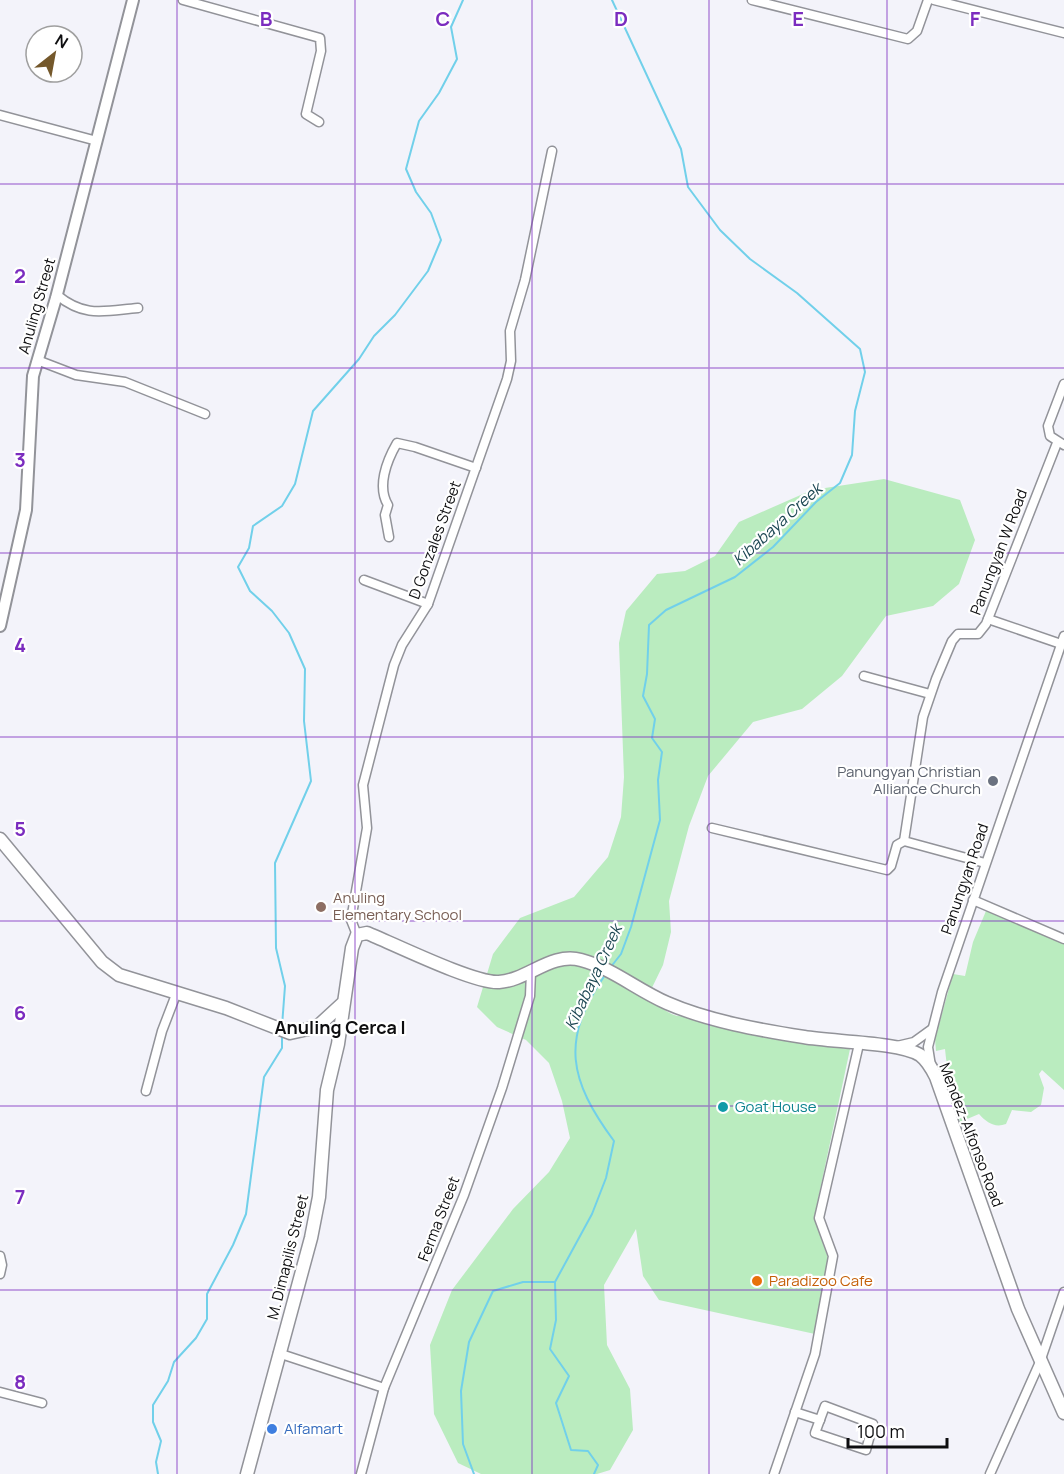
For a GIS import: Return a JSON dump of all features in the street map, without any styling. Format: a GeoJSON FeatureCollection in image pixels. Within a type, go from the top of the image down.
{"type":"FeatureCollection","features":[{"type":"Feature","properties":{"kind":"main road"},"geometry":{"type":"LineString","coordinates":[[0,839],[110,970],[226,1008],[275,1029],[290,1033],[318,1027],[342,1004],[352,948],[357,935]]}},
{"type":"Feature","properties":{"kind":"main road","name":"Mendez-Alfonso Road"},"geometry":{"type":"LineString","coordinates":[[357,935],[367,933],[485,982],[507,981],[531,972],[544,964],[569,958],[595,965],[679,1008],[767,1030],[859,1044],[894,1046],[922,1056],[931,1066],[1040,1362],[1064,1413]]}},
{"type":"Feature","properties":{"kind":"main road","name":"M. Dimapilis Street"},"geometry":{"type":"LineString","coordinates":[[247,1474],[318,1207],[324,1162],[327,1090],[338,1044],[342,1004]]}},
{"type":"Feature","properties":{"kind":"main road"},"geometry":{"type":"LineString","coordinates":[[318,1027],[331,1032],[338,1044]]}},
{"type":"Feature","properties":{"kind":"street","name":"Anuling Street"},"geometry":{"type":"LineString","coordinates":[[0,626],[26,510],[30,400],[37,360],[57,295],[133,0]]}},
{"type":"Feature","properties":{"kind":"street"},"geometry":{"type":"LineString","coordinates":[[183,0],[320,38],[321,51],[306,114],[319,122]]}},
{"type":"Feature","properties":{"kind":"street"},"geometry":{"type":"LineString","coordinates":[[752,0],[782,4],[908,39],[917,31],[928,0]]}},
{"type":"Feature","properties":{"kind":"street"},"geometry":{"type":"LineString","coordinates":[[934,0],[1064,33]]}},
{"type":"Feature","properties":{"kind":"street"},"geometry":{"type":"LineString","coordinates":[[0,115],[97,141]]}},
{"type":"Feature","properties":{"kind":"street","name":"D Gonzales Street"},"geometry":{"type":"LineString","coordinates":[[357,935],[351,920],[367,828],[363,795],[367,767],[399,651],[428,604],[507,379],[511,361],[510,332],[525,280],[552,151]]}},
{"type":"Feature","properties":{"kind":"street"},"geometry":{"type":"LineString","coordinates":[[57,295],[73,308],[93,312],[138,308]]}},
{"type":"Feature","properties":{"kind":"street"},"geometry":{"type":"LineString","coordinates":[[37,360],[76,375],[125,382],[205,414]]}},
{"type":"Feature","properties":{"kind":"street","name":"Panungyan W Road"},"geometry":{"type":"LineString","coordinates":[[712,828],[887,870],[891,866],[897,845],[904,841],[916,758],[930,694],[955,637],[958,634],[978,634],[988,619],[1061,444],[1050,436],[1048,426],[1064,384]]}},
{"type":"Feature","properties":{"kind":"street"},"geometry":{"type":"LineString","coordinates":[[389,537],[385,515],[388,505],[381,496],[382,481],[397,443],[476,468]]}},
{"type":"Feature","properties":{"kind":"street"},"geometry":{"type":"LineString","coordinates":[[364,580],[428,604]]}},
{"type":"Feature","properties":{"kind":"street"},"geometry":{"type":"LineString","coordinates":[[988,619],[1062,640]]}},
{"type":"Feature","properties":{"kind":"street","name":"Panungyan Road"},"geometry":{"type":"LineString","coordinates":[[931,1066],[928,1047],[932,1029],[985,863],[1062,640]]}},
{"type":"Feature","properties":{"kind":"street"},"geometry":{"type":"LineString","coordinates":[[864,676],[930,694]]}},
{"type":"Feature","properties":{"kind":"street"},"geometry":{"type":"LineString","coordinates":[[904,841],[985,863]]}},
{"type":"Feature","properties":{"kind":"street"},"geometry":{"type":"LineString","coordinates":[[973,900],[1064,939]]}},
{"type":"Feature","properties":{"kind":"street","name":"Ferma Street"},"geometry":{"type":"LineString","coordinates":[[361,1474],[384,1388],[467,1186],[521,1027],[530,996],[531,972]]}},
{"type":"Feature","properties":{"kind":"street"},"geometry":{"type":"LineString","coordinates":[[146,1091],[162,1031],[177,992]]}},
{"type":"Feature","properties":{"kind":"street"},"geometry":{"type":"LineString","coordinates":[[894,1046],[914,1042],[932,1029]]}},
{"type":"Feature","properties":{"kind":"street"},"geometry":{"type":"LineString","coordinates":[[774,1474],[815,1354],[833,1256],[819,1218],[859,1044]]}},
{"type":"Feature","properties":{"kind":"street"},"geometry":{"type":"LineString","coordinates":[[0,1256],[3,1265],[0,1274]]}},
{"type":"Feature","properties":{"kind":"street"},"geometry":{"type":"LineString","coordinates":[[990,1474],[1040,1362],[1064,1292]]}},
{"type":"Feature","properties":{"kind":"street"},"geometry":{"type":"LineString","coordinates":[[278,1353],[384,1388]]}},
{"type":"Feature","properties":{"kind":"street"},"geometry":{"type":"LineString","coordinates":[[0,1392],[42,1403]]}},
{"type":"Feature","properties":{"kind":"street"},"geometry":{"type":"LineString","coordinates":[[825,1406],[873,1424],[866,1450],[815,1433],[820,1420],[825,1406]]}},
{"type":"Feature","properties":{"kind":"street"},"geometry":{"type":"LineString","coordinates":[[795,1412],[820,1420]]}},
{"type":"Feature","properties":{"kind":"green space"},"geometry":{"type":"Polygon","coordinates":[[[884,479],[960,500],[975,540],[959,584],[933,606],[886,616],[842,676],[802,709],[753,722],[708,776],[689,826],[669,901],[671,932],[663,965],[647,998],[677,1016],[688,1015],[787,1041],[850,1049],[814,1218],[828,1258],[815,1334],[659,1300],[643,1276],[636,1229],[604,1285],[607,1345],[630,1389],[633,1430],[610,1470],[597,1474],[481,1474],[458,1463],[434,1414],[430,1345],[452,1290],[513,1209],[549,1172],[570,1138],[562,1101],[549,1063],[526,1040],[497,1027],[477,1007],[493,954],[520,918],[574,897],[608,857],[621,817],[624,777],[619,643],[626,611],[657,574],[685,571],[715,556],[739,522],[812,490],[884,479]]]}},
{"type":"Feature","properties":{"kind":"green space"},"geometry":{"type":"Polygon","coordinates":[[[986,911],[1064,943],[1064,1090],[1042,1070],[1039,1074],[1044,1088],[1041,1105],[1031,1112],[1012,1110],[1006,1124],[998,1125],[988,1122],[979,1114],[960,1122],[945,1049],[936,1051],[935,1039],[953,974],[965,976],[973,942],[986,911]]]}},
{"type":"Feature","properties":{"kind":"waterway"},"geometry":{"type":"LineString","coordinates":[[282,1026],[285,986],[276,948],[275,863],[311,781],[304,721],[305,669],[289,633],[272,611],[250,591],[238,567],[249,548],[253,526],[282,506],[295,484],[313,411],[359,359],[374,336],[395,315],[428,271],[441,240],[431,213],[416,192],[406,169],[419,121],[439,93],[457,59],[451,27],[463,0]]}},
{"type":"Feature","properties":{"kind":"waterway","name":"Kibabaya Creek"},"geometry":{"type":"LineString","coordinates":[[610,968],[621,954],[631,927],[660,820],[658,780],[662,752],[652,738],[655,719],[643,696],[647,674],[649,625],[666,610],[735,577],[773,547],[816,502],[840,483],[852,455],[855,411],[865,372],[860,349],[797,293],[750,259],[720,230],[688,187],[681,149],[612,0]]}},
{"type":"Feature","properties":{"kind":"waterway","name":"Kibabaya Creek"},"geometry":{"type":"LineString","coordinates":[[594,1474],[598,1465],[588,1451],[571,1450],[556,1403],[569,1376],[550,1349],[556,1320],[555,1282],[592,1214],[606,1178],[614,1141],[587,1098],[576,1060],[576,1040],[581,1020],[605,975]]}},
{"type":"Feature","properties":{"kind":"waterway"},"geometry":{"type":"LineString","coordinates":[[158,1474],[156,1462],[161,1441],[153,1422],[153,1405],[168,1381],[174,1362],[196,1338],[207,1319],[207,1294],[233,1245],[246,1214],[264,1077],[282,1048],[282,1034]]}},
{"type":"Feature","properties":{"kind":"waterway","name":"Kibabaya Creek"},"geometry":{"type":"LineString","coordinates":[[474,1474],[463,1444],[461,1391],[469,1342],[493,1291],[523,1282],[555,1282]]}},
{"type":"Feature","properties":{"kind":"place","name":"Panungyan Christian Alliance Church"},"geometry":{"type":"Point","coordinates":[993,781]}},
{"type":"Feature","properties":{"kind":"place","name":"Anuling Elementary School"},"geometry":{"type":"Point","coordinates":[321,907]}},
{"type":"Feature","properties":{"kind":"place","name":"Goat House"},"geometry":{"type":"Point","coordinates":[723,1107]}},
{"type":"Feature","properties":{"kind":"place","name":"Paradizoo Cafe"},"geometry":{"type":"Point","coordinates":[757,1281]}},
{"type":"Feature","properties":{"kind":"place","name":"Alfamart"},"geometry":{"type":"Point","coordinates":[272,1429]}},
{"type":"Feature","properties":{"kind":"district","name":"Anuling Cerca I"},"geometry":{"type":"Point","coordinates":[340,1028]}}]}
